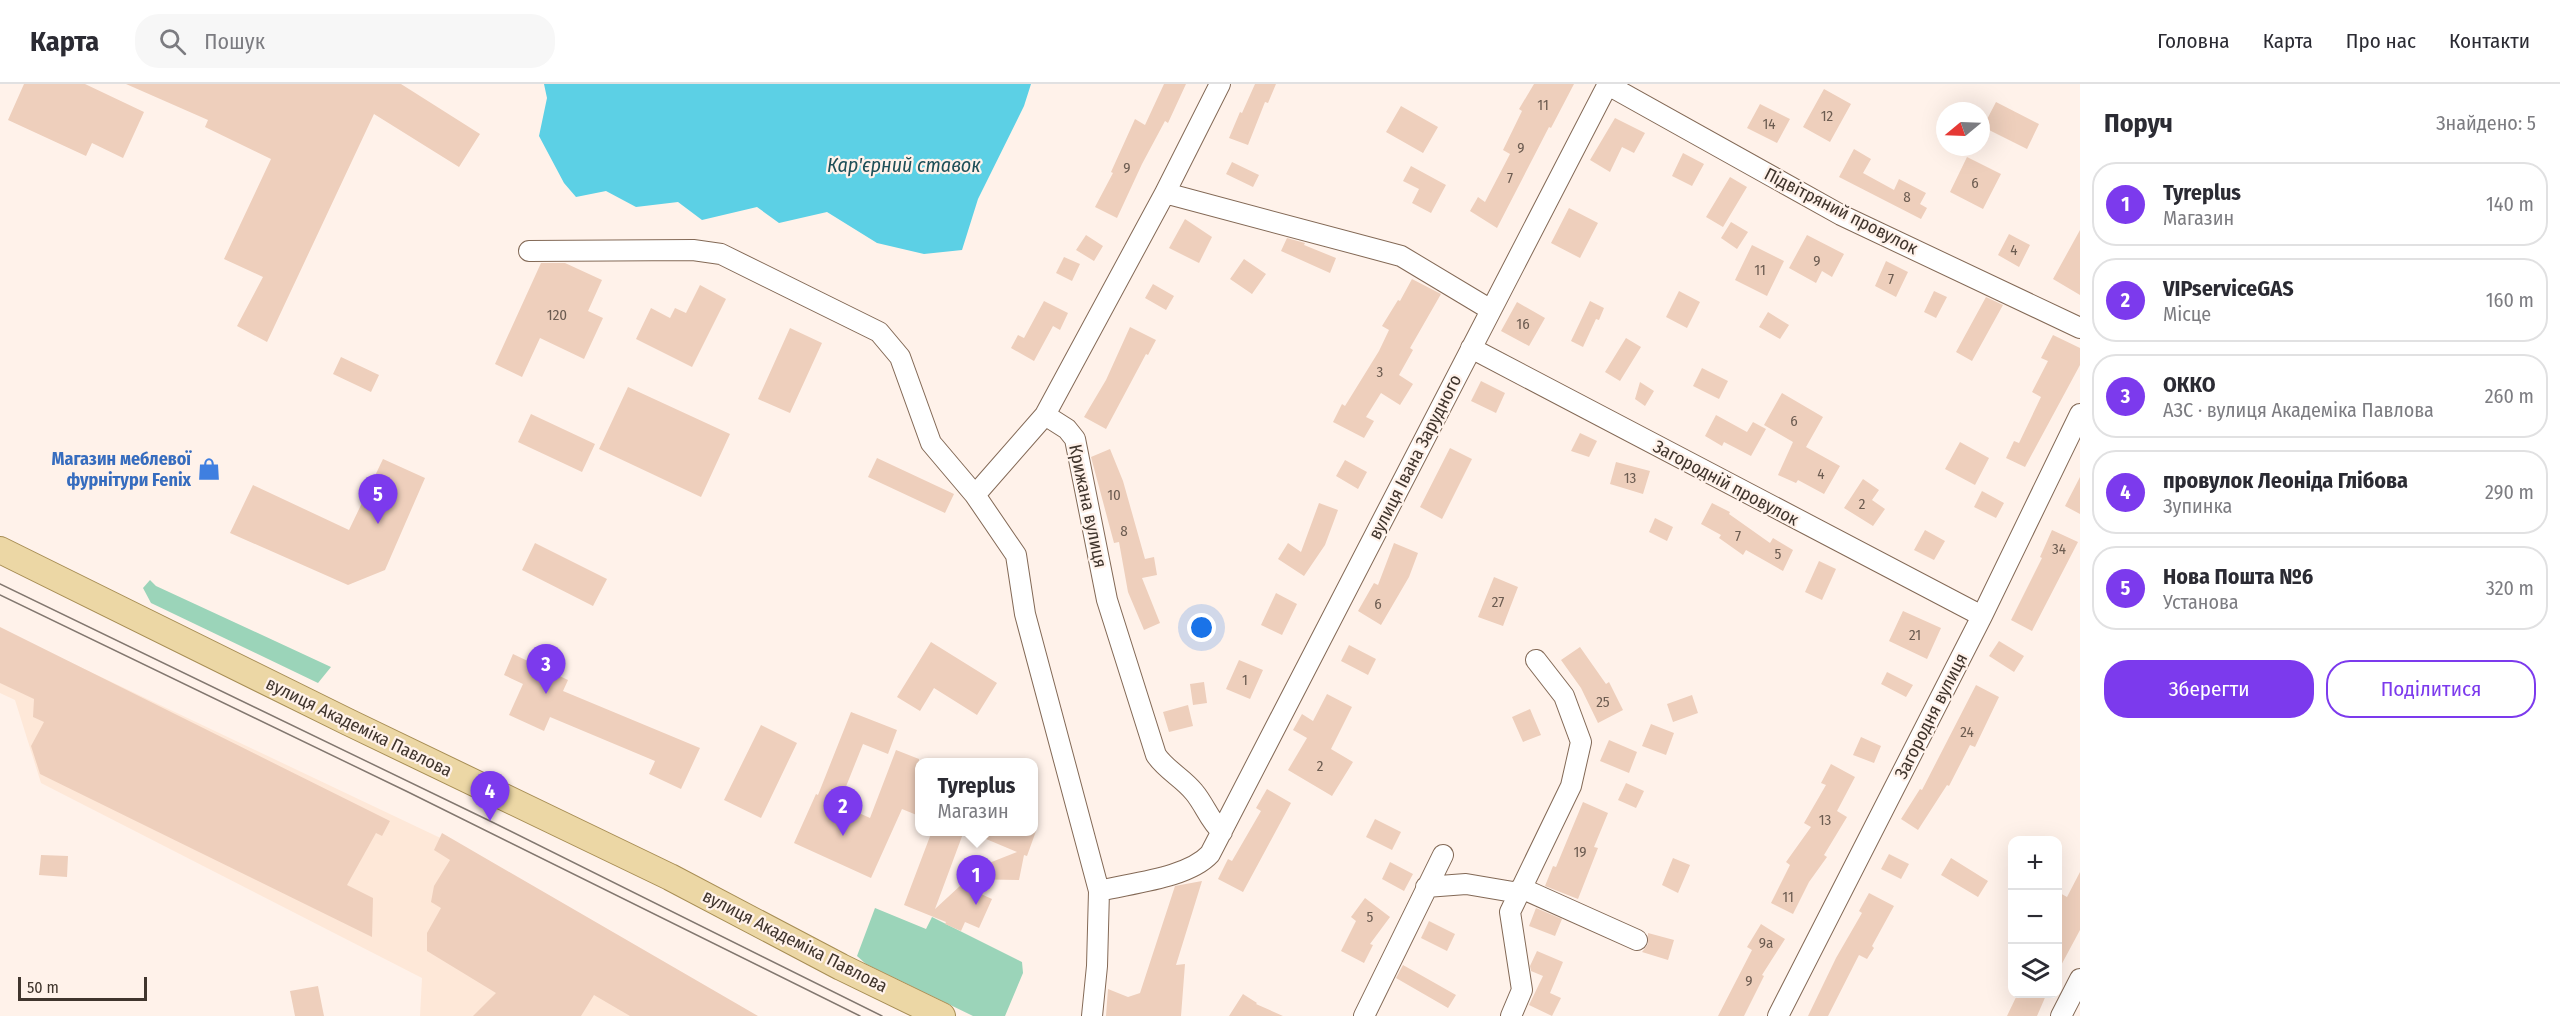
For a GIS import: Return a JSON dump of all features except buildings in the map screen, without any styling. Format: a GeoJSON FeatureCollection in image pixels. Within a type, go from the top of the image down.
{"type":"FeatureCollection","features":[{"type":"Feature","properties":{"kind":"main road","name":"вулиця Академіка Павлова"},"geometry":{"type":"LineString","coordinates":[[0,550],[340,718],[670,877],[842,967],[942,1016]]}},
{"type":"Feature","properties":{"kind":"street"},"geometry":{"type":"LineString","coordinates":[[975,495],[1045,415],[1165,193],[1220,84]]}},
{"type":"Feature","properties":{"kind":"street","name":"вулиця Івана Зарудного"},"geometry":{"type":"LineString","coordinates":[[1099,891],[1172,874],[1196,865],[1210,854],[1608,84]]}},
{"type":"Feature","properties":{"kind":"street","name":"Підвітряний провулок"},"geometry":{"type":"LineString","coordinates":[[1608,84],[1841,215],[2080,328]]}},
{"type":"Feature","properties":{"kind":"street"},"geometry":{"type":"LineString","coordinates":[[1165,193],[1401,256],[1491,310]]}},
{"type":"Feature","properties":{"kind":"street"},"geometry":{"type":"LineString","coordinates":[[528,250],[693,250],[721,254],[879,332],[900,357],[931,443],[975,495],[1016,555],[1025,614],[1099,891],[1097,966],[1092,1016]]}},
{"type":"Feature","properties":{"kind":"street","name":"Загородній провулок"},"geometry":{"type":"LineString","coordinates":[[1471,348],[1982,616]]}},
{"type":"Feature","properties":{"kind":"street","name":"Загородня вулиця"},"geometry":{"type":"LineString","coordinates":[[1778,1016],[1982,616],[2080,414]]}},
{"type":"Feature","properties":{"kind":"street","name":"Крижана вулиця"},"geometry":{"type":"LineString","coordinates":[[1045,415],[1067,429],[1076,439],[1107,600],[1156,754],[1162,764],[1196,794],[1213,823],[1222,832]]}},
{"type":"Feature","properties":{"kind":"street"},"geometry":{"type":"LineString","coordinates":[[1511,1016],[1522,990],[1510,912],[1571,786],[1581,742],[1564,696],[1536,660]]}},
{"type":"Feature","properties":{"kind":"street"},"geometry":{"type":"LineString","coordinates":[[1364,1016],[1443,855]]}},
{"type":"Feature","properties":{"kind":"street"},"geometry":{"type":"LineString","coordinates":[[1426,887],[1466,884],[1520,890],[1637,940]]}},
{"type":"Feature","properties":{"kind":"street"},"geometry":{"type":"LineString","coordinates":[[2061,1016],[2080,979]]}},
{"type":"Feature","properties":{"kind":"shaded area"},"geometry":{"type":"Polygon","coordinates":[[[0,629],[451,843],[756,1016],[420,1016],[422,978],[41,783],[15,700],[0,693],[0,629]]]}},
{"type":"Feature","properties":{"kind":"green space"},"geometry":{"type":"Polygon","coordinates":[[[150,580],[156,586],[331,667],[318,683],[151,603],[143,588],[150,580]]]}},
{"type":"Feature","properties":{"kind":"green space"},"geometry":{"type":"Polygon","coordinates":[[[875,908],[926,929],[932,917],[1022,962],[1023,973],[1005,1016],[973,1016],[866,964],[857,956],[875,908]]]}},
{"type":"Feature","properties":{"kind":"water","name":"Кар'єрний ставок"},"geometry":{"type":"Polygon","coordinates":[[[544,84],[1031,84],[1024,106],[978,199],[962,250],[924,254],[877,243],[827,212],[779,223],[757,207],[702,220],[678,202],[636,207],[606,191],[576,197],[564,183],[539,136],[547,98],[544,84]]]}},
{"type":"Feature","properties":{"kind":"tram line"},"geometry":{"type":"LineString","coordinates":[[0,584],[490,821],[882,1016]]}},
{"type":"Feature","properties":{"kind":"tram line"},"geometry":{"type":"LineString","coordinates":[[0,595],[408,792],[860,1016]]}},
{"type":"Feature","properties":{"kind":"place","name":"Магазин меблевої фурнітури Fenix"},"geometry":{"type":"Point","coordinates":[209,469]}},
{"type":"Feature","properties":{"kind":"place","name":"Нова Пошта №6"},"geometry":{"type":"Point","coordinates":[378,524]}},
{"type":"Feature","properties":{"kind":"place","name":"ОККО"},"geometry":{"type":"Point","coordinates":[546,694]}},
{"type":"Feature","properties":{"kind":"place","name":"провулок Леоніда Глібова"},"geometry":{"type":"Point","coordinates":[490,821]}},
{"type":"Feature","properties":{"kind":"place","name":"VIPserviceGAS"},"geometry":{"type":"Point","coordinates":[843,836]}},
{"type":"Feature","properties":{"kind":"place","name":"Tyreplus"},"geometry":{"type":"Point","coordinates":[976,905]}}]}
